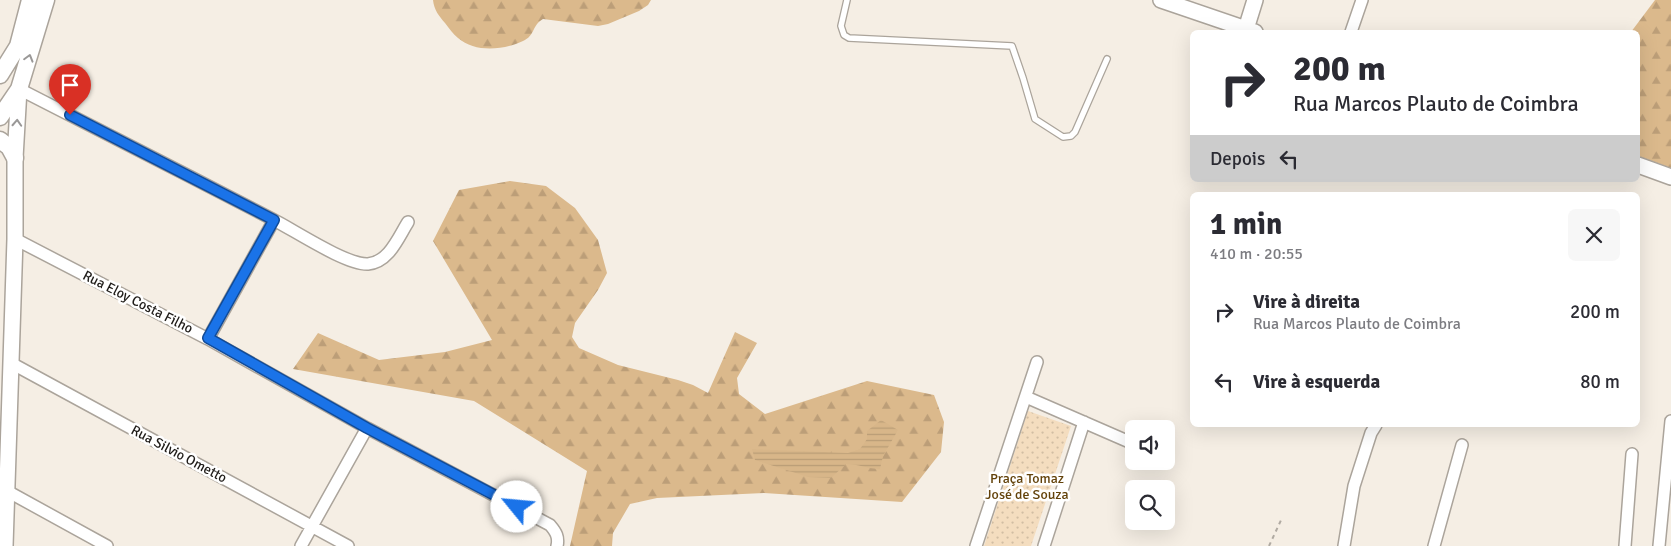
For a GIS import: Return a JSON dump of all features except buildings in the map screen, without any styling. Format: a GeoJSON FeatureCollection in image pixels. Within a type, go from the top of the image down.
{"type":"FeatureCollection","features":[{"type":"Feature","properties":{"kind":"main road"},"geometry":{"type":"LineString","coordinates":[[0,75],[18,46],[30,0]]}},
{"type":"Feature","properties":{"kind":"main road"},"geometry":{"type":"LineString","coordinates":[[0,117],[19,89],[46,0]]}},
{"type":"Feature","properties":{"kind":"main road"},"geometry":{"type":"LineString","coordinates":[[0,81],[19,89]]}},
{"type":"Feature","properties":{"kind":"main road"},"geometry":{"type":"LineString","coordinates":[[0,140],[8,147],[15,158]]}},
{"type":"Feature","properties":{"kind":"street"},"geometry":{"type":"LineString","coordinates":[[1161,0],[1247,30]]}},
{"type":"Feature","properties":{"kind":"street"},"geometry":{"type":"LineString","coordinates":[[1250,30],[1254,0]]}},
{"type":"Feature","properties":{"kind":"street"},"geometry":{"type":"LineString","coordinates":[[1352,30],[1362,0]]}},
{"type":"Feature","properties":{"kind":"street"},"geometry":{"type":"LineString","coordinates":[[3,542],[7,491],[15,239],[15,158],[19,89],[274,220],[345,259],[359,264],[370,264],[380,260],[391,251],[408,222]]}},
{"type":"Feature","properties":{"kind":"street"},"geometry":{"type":"LineString","coordinates":[[1640,166],[1671,177]]}},
{"type":"Feature","properties":{"kind":"street"},"geometry":{"type":"LineString","coordinates":[[208,338],[274,220]]}},
{"type":"Feature","properties":{"kind":"street","name":"Rua Eloy Costa Filho"},"geometry":{"type":"LineString","coordinates":[[15,239],[208,338],[367,428],[550,525],[558,539],[557,546]]}},
{"type":"Feature","properties":{"kind":"street"},"geometry":{"type":"LineString","coordinates":[[976,546],[1037,362]]}},
{"type":"Feature","properties":{"kind":"street","name":"Rua Silvio Ometto"},"geometry":{"type":"LineString","coordinates":[[11,363],[348,546]]}},
{"type":"Feature","properties":{"kind":"street"},"geometry":{"type":"LineString","coordinates":[[1026,397],[1125,440]]}},
{"type":"Feature","properties":{"kind":"street"},"geometry":{"type":"LineString","coordinates":[[1660,546],[1671,421]]}},
{"type":"Feature","properties":{"kind":"street"},"geometry":{"type":"LineString","coordinates":[[1044,546],[1084,422]]}},
{"type":"Feature","properties":{"kind":"street"},"geometry":{"type":"LineString","coordinates":[[1344,546],[1354,486],[1370,433],[1374,427]]}},
{"type":"Feature","properties":{"kind":"street"},"geometry":{"type":"LineString","coordinates":[[301,546],[367,428]]}},
{"type":"Feature","properties":{"kind":"street"},"geometry":{"type":"LineString","coordinates":[[1434,546],[1462,445]]}},
{"type":"Feature","properties":{"kind":"street"},"geometry":{"type":"LineString","coordinates":[[1625,546],[1632,454]]}},
{"type":"Feature","properties":{"kind":"street"},"geometry":{"type":"LineString","coordinates":[[7,491],[107,546]]}},
{"type":"Feature","properties":{"kind":"lane"},"geometry":{"type":"LineString","coordinates":[[848,0],[842,26],[844,35],[849,38],[1012,46],[1036,119],[1063,137],[1071,136],[1074,132],[1107,59]]}},
{"type":"Feature","properties":{"kind":"path"},"geometry":{"type":"LineString","coordinates":[[1269,546],[1282,518]]}},
{"type":"Feature","properties":{"kind":"green space"},"geometry":{"type":"Polygon","coordinates":[[[433,0],[651,0],[648,5],[639,11],[608,24],[598,26],[543,19],[539,21],[527,39],[499,48],[481,48],[465,43],[453,33],[434,7],[433,0]]]}},
{"type":"Feature","properties":{"kind":"green space"},"geometry":{"type":"Polygon","coordinates":[[[1655,0],[1671,0],[1671,168],[1640,157],[1640,30],[1632,30],[1655,0]]]}},
{"type":"Feature","properties":{"kind":"green space"},"geometry":{"type":"Polygon","coordinates":[[[510,181],[546,186],[575,208],[598,240],[607,273],[598,290],[575,323],[572,337],[579,348],[618,365],[678,380],[708,393],[735,332],[757,343],[737,378],[739,394],[765,414],[867,381],[934,395],[944,422],[941,452],[902,502],[764,493],[657,498],[630,504],[613,533],[612,546],[570,546],[587,471],[474,401],[293,369],[318,333],[379,360],[445,352],[492,340],[433,241],[459,190],[510,181]]]}},
{"type":"Feature","properties":{"kind":"green space","name":"Praça Tomaz José de Souza"},"geometry":{"type":"Polygon","coordinates":[[[1028,411],[1071,426],[1031,546],[984,546],[1028,411]]]}},
{"type":"Feature","properties":{"kind":"shaded area"},"geometry":{"type":"Polygon","coordinates":[[[881,420],[898,430],[883,456],[880,469],[846,464],[831,478],[808,477],[755,460],[752,449],[848,453],[860,449],[867,439],[867,431],[881,420]]]}},
{"type":"Feature","properties":{"kind":"route"},"geometry":{"type":"LineString","coordinates":[[70,115],[274,220],[208,338],[367,428],[517,507]]}}]}
